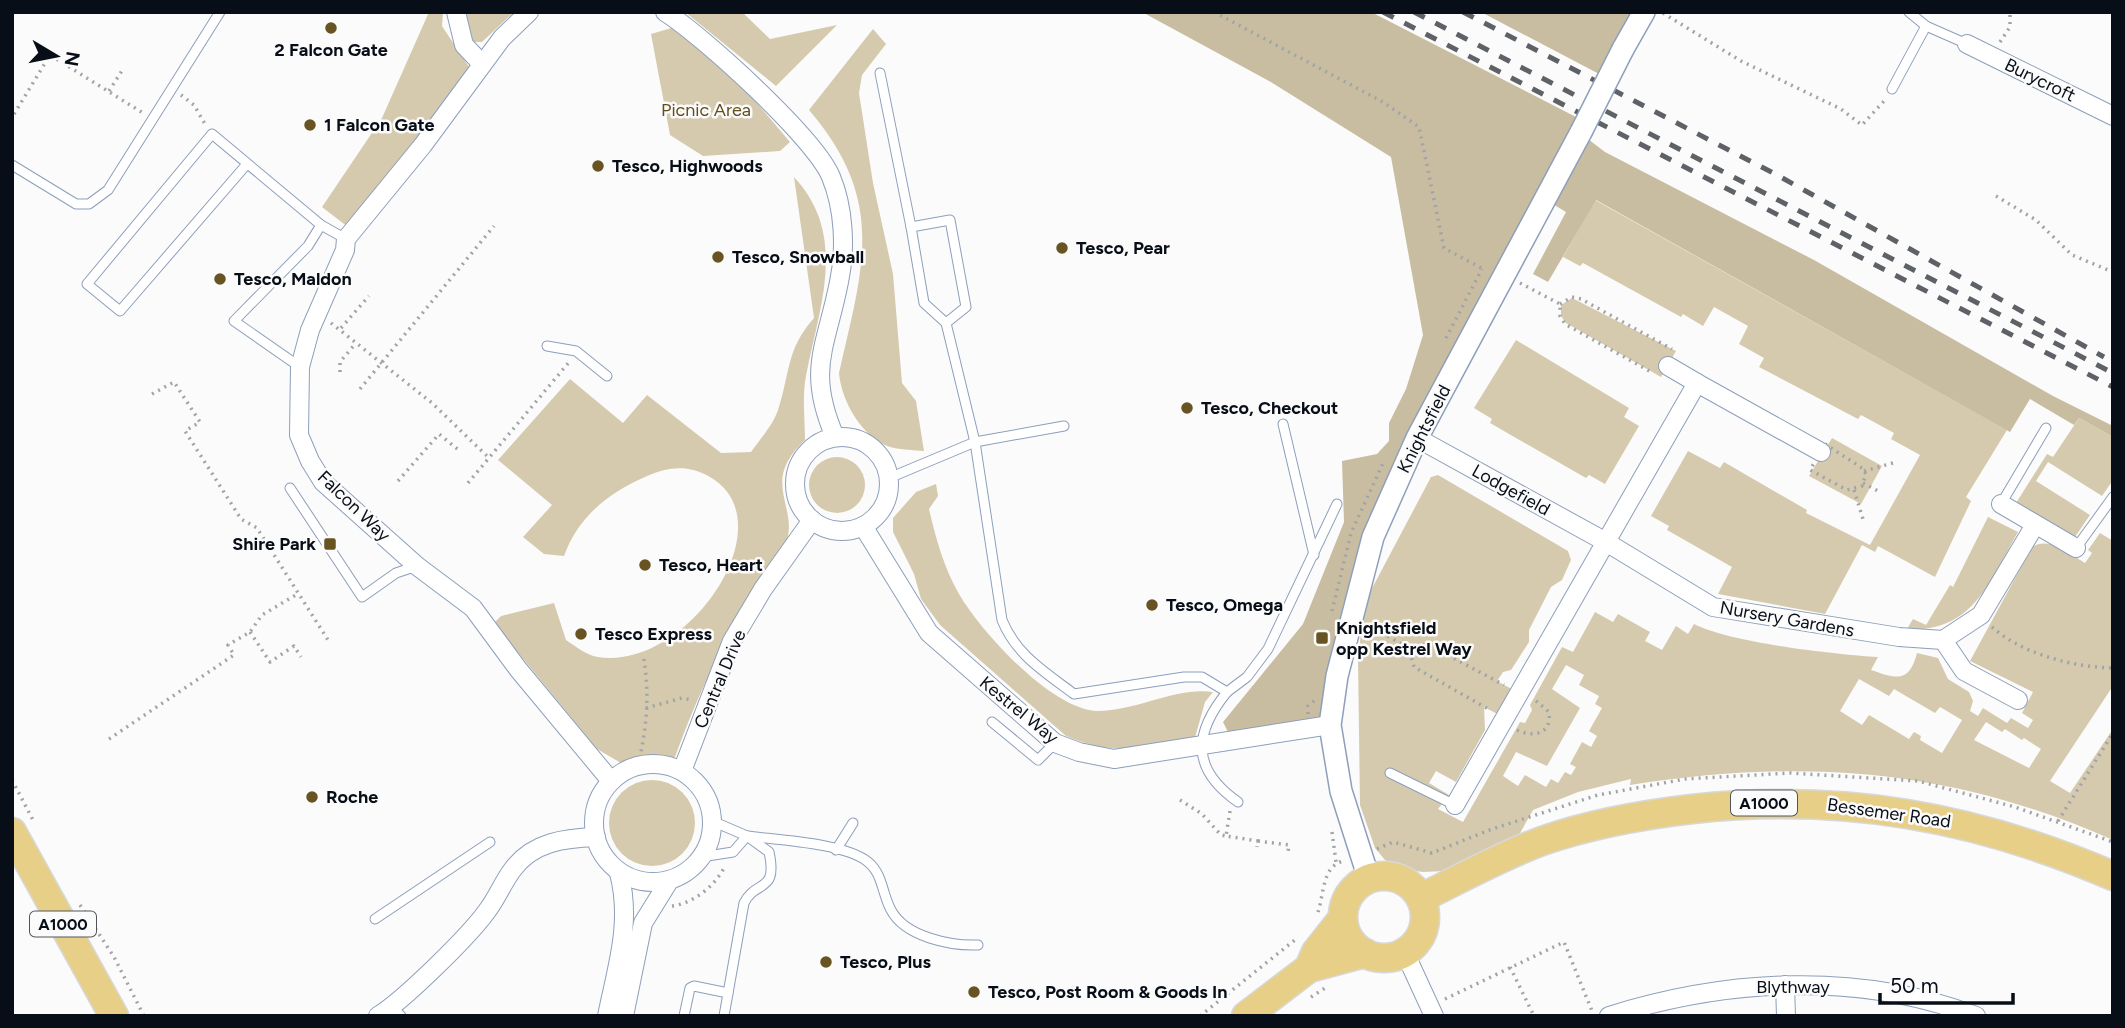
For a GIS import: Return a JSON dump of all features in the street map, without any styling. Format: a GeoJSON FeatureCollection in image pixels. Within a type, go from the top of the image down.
{"type":"FeatureCollection","features":[{"type":"Feature","properties":{"kind":"main road","name":"Bessemer Road"},"geometry":{"type":"LineString","coordinates":[[1421,898],[1477,867],[1586,827],[1652,814],[1749,803],[1812,803],[1887,809],[1945,819],[1997,832],[2113,876]]}},
{"type":"Feature","properties":{"kind":"main road","name":"A1000"},"geometry":{"type":"LineString","coordinates":[[25,831],[114,1016]]}},
{"type":"Feature","properties":{"kind":"main road"},"geometry":{"type":"LineString","coordinates":[[1246,1016],[1309,968],[1365,953],[1389,958],[1405,953],[1415,944],[1425,924],[1425,910],[1421,898],[1414,888],[1397,878],[1369,879],[1330,916],[1309,968]]}},
{"type":"Feature","properties":{"kind":"main road"},"geometry":{"type":"LineString","coordinates":[[1330,916],[1346,936],[1365,953]]}},
{"type":"Feature","properties":{"kind":"street"},"geometry":{"type":"LineString","coordinates":[[456,12],[464,45],[482,64]]}},
{"type":"Feature","properties":{"kind":"street","name":"Falcon Way"},"geometry":{"type":"LineString","coordinates":[[529,12],[502,38],[424,145],[346,239],[345,250],[317,315],[300,367],[299,435],[310,461],[323,481],[417,566],[472,608],[518,669],[611,781]]}},
{"type":"Feature","properties":{"kind":"street"},"geometry":{"type":"LineString","coordinates":[[665,12],[683,23],[750,85],[815,150],[831,176],[844,243],[840,281],[822,349],[819,386],[823,408],[835,437]]}},
{"type":"Feature","properties":{"kind":"street","name":"Knightsfield"},"geometry":{"type":"LineString","coordinates":[[1369,879],[1341,791],[1329,726],[1351,617],[1373,537],[1417,438],[1644,12]]}},
{"type":"Feature","properties":{"kind":"street","name":"Burycroft"},"geometry":{"type":"LineString","coordinates":[[1966,44],[2113,116]]}},
{"type":"Feature","properties":{"kind":"street"},"geometry":{"type":"LineString","coordinates":[[1668,366],[1821,452]]}},
{"type":"Feature","properties":{"kind":"street"},"geometry":{"type":"LineString","coordinates":[[1455,805],[1697,383]]}},
{"type":"Feature","properties":{"kind":"street"},"geometry":{"type":"LineString","coordinates":[[835,437],[864,442],[884,463],[889,478],[884,506],[863,526],[837,531],[812,520],[802,509],[796,494],[795,479],[799,464],[814,446],[835,437]]}},
{"type":"Feature","properties":{"kind":"street","name":"Lodgefield"},"geometry":{"type":"LineString","coordinates":[[1417,438],[1606,542]]}},
{"type":"Feature","properties":{"kind":"street"},"geometry":{"type":"LineString","coordinates":[[2001,504],[2076,548]]}},
{"type":"Feature","properties":{"kind":"street","name":"Central Drive"},"geometry":{"type":"LineString","coordinates":[[682,771],[733,641],[763,589],[812,520]]}},
{"type":"Feature","properties":{"kind":"street"},"geometry":{"type":"LineString","coordinates":[[2018,700],[1964,671],[1943,640],[1981,615],[2035,525]]}},
{"type":"Feature","properties":{"kind":"street","name":"Kestrel Way"},"geometry":{"type":"LineString","coordinates":[[863,526],[929,633],[1055,743],[1079,752],[1114,759],[1329,726]]}},
{"type":"Feature","properties":{"kind":"street","name":"Nursery Gardens"},"geometry":{"type":"LineString","coordinates":[[1606,542],[1713,607],[1899,637],[1943,640]]}},
{"type":"Feature","properties":{"kind":"street"},"geometry":{"type":"LineString","coordinates":[[660,764],[682,771],[705,795],[712,821],[708,845],[701,858],[685,873],[669,881],[652,883],[619,873],[607,861],[596,837],[594,812],[600,795],[611,781],[638,765],[660,764]]}},
{"type":"Feature","properties":{"kind":"street"},"geometry":{"type":"LineString","coordinates":[[388,1013],[470,932],[488,910],[515,867],[537,849],[563,838],[596,837]]}},
{"type":"Feature","properties":{"kind":"street"},"geometry":{"type":"LineString","coordinates":[[607,1016],[624,932],[626,902],[619,873]]}},
{"type":"Feature","properties":{"kind":"street"},"geometry":{"type":"LineString","coordinates":[[624,1016],[643,923],[669,881]]}},
{"type":"Feature","properties":{"kind":"street"},"geometry":{"type":"LineString","coordinates":[[1405,953],[1432,1011]]}},
{"type":"Feature","properties":{"kind":"street"},"geometry":{"type":"LineString","coordinates":[[1785,985],[1786,1016]]}},
{"type":"Feature","properties":{"kind":"street","name":"Blythway"},"geometry":{"type":"LineString","coordinates":[[1609,1016],[1697,993],[1785,985],[1870,990],[1923,1000],[1976,1016]]}},
{"type":"Feature","properties":{"kind":"lane"},"geometry":{"type":"LineString","coordinates":[[12,165],[76,204],[89,204],[108,190],[220,12]]}},
{"type":"Feature","properties":{"kind":"lane"},"geometry":{"type":"LineString","coordinates":[[1909,12],[1926,26],[1966,44]]}},
{"type":"Feature","properties":{"kind":"lane"},"geometry":{"type":"LineString","coordinates":[[1892,89],[1926,26]]}},
{"type":"Feature","properties":{"kind":"lane"},"geometry":{"type":"LineString","coordinates":[[880,73],[924,303],[946,323],[975,442],[1002,620],[1010,640],[1022,654],[1074,694],[1185,677],[1202,677],[1227,692]]}},
{"type":"Feature","properties":{"kind":"lane"},"geometry":{"type":"LineString","coordinates":[[247,164],[120,311],[87,284],[212,134],[321,225],[346,239]]}},
{"type":"Feature","properties":{"kind":"lane"},"geometry":{"type":"LineString","coordinates":[[911,227],[950,220],[966,307],[946,323]]}},
{"type":"Feature","properties":{"kind":"lane"},"geometry":{"type":"LineString","coordinates":[[300,367],[234,321],[308,246],[321,225]]}},
{"type":"Feature","properties":{"kind":"lane"},"geometry":{"type":"LineString","coordinates":[[547,346],[576,351],[607,376]]}},
{"type":"Feature","properties":{"kind":"lane"},"geometry":{"type":"LineString","coordinates":[[1283,424],[1314,555]]}},
{"type":"Feature","properties":{"kind":"lane"},"geometry":{"type":"LineString","coordinates":[[889,478],[975,442],[1064,426]]}},
{"type":"Feature","properties":{"kind":"lane"},"geometry":{"type":"LineString","coordinates":[[2001,504],[2046,428]]}},
{"type":"Feature","properties":{"kind":"lane"},"geometry":{"type":"LineString","coordinates":[[290,488],[362,597],[396,573],[417,566]]}},
{"type":"Feature","properties":{"kind":"lane"},"geometry":{"type":"LineString","coordinates":[[2076,548],[2113,497]]}},
{"type":"Feature","properties":{"kind":"lane"},"geometry":{"type":"LineString","coordinates":[[1236,800],[1213,782],[1201,747],[1208,715],[1227,692],[1247,677],[1268,649],[1337,504]]}},
{"type":"Feature","properties":{"kind":"lane"},"geometry":{"type":"LineString","coordinates":[[992,722],[1038,760],[1055,743]]}},
{"type":"Feature","properties":{"kind":"lane"},"geometry":{"type":"LineString","coordinates":[[1390,773],[1455,805]]}},
{"type":"Feature","properties":{"kind":"lane"},"geometry":{"type":"LineString","coordinates":[[712,821],[747,836],[769,852],[772,866],[770,878],[762,888],[748,895],[744,903],[724,1016]]}},
{"type":"Feature","properties":{"kind":"lane"},"geometry":{"type":"LineString","coordinates":[[836,850],[853,823]]}},
{"type":"Feature","properties":{"kind":"lane"},"geometry":{"type":"LineString","coordinates":[[747,836],[854,854],[877,872],[891,910],[900,922],[943,941],[978,945]]}},
{"type":"Feature","properties":{"kind":"lane"},"geometry":{"type":"LineString","coordinates":[[701,858],[733,852],[747,836]]}},
{"type":"Feature","properties":{"kind":"lane"},"geometry":{"type":"LineString","coordinates":[[375,919],[490,842]]}},
{"type":"Feature","properties":{"kind":"lane"},"geometry":{"type":"LineString","coordinates":[[684,1016],[690,988],[694,986],[728,993]]}},
{"type":"Feature","properties":{"kind":"path"},"geometry":{"type":"LineString","coordinates":[[1214,12],[1382,102],[1419,127],[1444,248],[1560,304]]}},
{"type":"Feature","properties":{"kind":"path"},"geometry":{"type":"LineString","coordinates":[[1662,12],[1741,61],[1841,109],[1862,125],[1879,109],[1892,89]]}},
{"type":"Feature","properties":{"kind":"path"},"geometry":{"type":"LineString","coordinates":[[1990,56],[2010,27],[2010,12]]}},
{"type":"Feature","properties":{"kind":"path"},"geometry":{"type":"LineString","coordinates":[[14,114],[50,55],[154,120]]}},
{"type":"Feature","properties":{"kind":"path"},"geometry":{"type":"LineString","coordinates":[[109,91],[123,69]]}},
{"type":"Feature","properties":{"kind":"path"},"geometry":{"type":"LineString","coordinates":[[174,89],[194,105],[212,134]]}},
{"type":"Feature","properties":{"kind":"path"},"geometry":{"type":"LineString","coordinates":[[1996,196],[2036,220],[2072,255],[2113,272]]}},
{"type":"Feature","properties":{"kind":"path"},"geometry":{"type":"LineString","coordinates":[[360,388],[494,226]]}},
{"type":"Feature","properties":{"kind":"path"},"geometry":{"type":"LineString","coordinates":[[341,328],[369,296]]}},
{"type":"Feature","properties":{"kind":"path"},"geometry":{"type":"LineString","coordinates":[[1572,297],[1581,299],[1677,351],[1662,378],[1565,324],[1560,316],[1560,304],[1572,297]]}},
{"type":"Feature","properties":{"kind":"path"},"geometry":{"type":"LineString","coordinates":[[317,315],[341,328],[380,365],[415,389],[488,457]]}},
{"type":"Feature","properties":{"kind":"path"},"geometry":{"type":"LineString","coordinates":[[340,372],[340,362],[356,342]]}},
{"type":"Feature","properties":{"kind":"path"},"geometry":{"type":"LineString","coordinates":[[468,483],[569,363],[576,351]]}},
{"type":"Feature","properties":{"kind":"path"},"geometry":{"type":"LineString","coordinates":[[152,394],[174,382],[200,422],[185,431],[241,519],[257,528],[328,640]]}},
{"type":"Feature","properties":{"kind":"path"},"geometry":{"type":"LineString","coordinates":[[398,481],[439,434],[461,452]]}},
{"type":"Feature","properties":{"kind":"path"},"geometry":{"type":"LineString","coordinates":[[1825,444],[1857,462],[1864,471],[1863,483],[1854,490],[1847,490],[1810,470],[1825,444]]}},
{"type":"Feature","properties":{"kind":"path"},"geometry":{"type":"LineString","coordinates":[[1864,471],[1893,464]]}},
{"type":"Feature","properties":{"kind":"path"},"geometry":{"type":"LineString","coordinates":[[1863,483],[1878,491]]}},
{"type":"Feature","properties":{"kind":"path"},"geometry":{"type":"LineString","coordinates":[[1854,490],[1863,519]]}},
{"type":"Feature","properties":{"kind":"path"},"geometry":{"type":"LineString","coordinates":[[108,739],[234,655],[228,645],[250,632],[262,615],[299,593]]}},
{"type":"Feature","properties":{"kind":"path"},"geometry":{"type":"LineString","coordinates":[[1981,615],[1995,630],[2029,649],[2067,662],[2113,668]]}},
{"type":"Feature","properties":{"kind":"path"},"geometry":{"type":"LineString","coordinates":[[1351,617],[1409,648],[1427,644],[1520,692],[1549,712],[1548,727],[1545,731],[1531,735],[1504,720],[1414,667],[1409,648]]}},
{"type":"Feature","properties":{"kind":"path"},"geometry":{"type":"LineString","coordinates":[[250,632],[270,662],[294,646],[301,657]]}},
{"type":"Feature","properties":{"kind":"path"},"geometry":{"type":"LineString","coordinates":[[638,765],[646,733],[647,675],[643,654]]}},
{"type":"Feature","properties":{"kind":"path"},"geometry":{"type":"LineString","coordinates":[[646,708],[682,698],[708,703]]}},
{"type":"Feature","properties":{"kind":"path"},"geometry":{"type":"LineString","coordinates":[[2058,821],[2113,733]]}},
{"type":"Feature","properties":{"kind":"path"},"geometry":{"type":"LineString","coordinates":[[12,780],[25,831]]}},
{"type":"Feature","properties":{"kind":"path"},"geometry":{"type":"LineString","coordinates":[[1180,800],[1202,814],[1221,835],[1289,845],[1288,852]]}},
{"type":"Feature","properties":{"kind":"path"},"geometry":{"type":"LineString","coordinates":[[1226,836],[1236,800]]}},
{"type":"Feature","properties":{"kind":"path"},"geometry":{"type":"LineString","coordinates":[[1257,847],[1258,841]]}},
{"type":"Feature","properties":{"kind":"path"},"geometry":{"type":"LineString","coordinates":[[668,907],[682,905],[710,887],[733,852]]}},
{"type":"Feature","properties":{"kind":"path"},"geometry":{"type":"LineString","coordinates":[[1330,916],[1327,872],[1336,862]]}},
{"type":"Feature","properties":{"kind":"path"},"geometry":{"type":"LineString","coordinates":[[77,900],[114,957],[144,1016]]}},
{"type":"Feature","properties":{"kind":"path"},"geometry":{"type":"LineString","coordinates":[[1200,1016],[1302,934]]}},
{"type":"Feature","properties":{"kind":"path"},"geometry":{"type":"LineString","coordinates":[[1432,1011],[1510,967],[1564,942],[1595,1016]]}},
{"type":"Feature","properties":{"kind":"path"},"geometry":{"type":"LineString","coordinates":[[1510,967],[1534,1016]]}},
{"type":"Feature","properties":{"kind":"green space"},"geometry":{"type":"Polygon","coordinates":[[[429,12],[443,12],[442,26],[469,67],[447,100],[348,227],[322,207],[382,118],[429,12]]]}},
{"type":"Feature","properties":{"kind":"green space"},"geometry":{"type":"Polygon","coordinates":[[[466,12],[514,12],[482,42],[473,42],[466,28],[466,12]]]}},
{"type":"Feature","properties":{"kind":"green space"},"geometry":{"type":"Polygon","coordinates":[[[685,12],[742,12],[770,39],[837,25],[776,86],[685,12]]]}},
{"type":"Feature","properties":{"kind":"green space","name":"Picnic Area"},"geometry":{"type":"Polygon","coordinates":[[[675,27],[750,95],[790,142],[780,151],[703,156],[670,135],[651,34],[675,27]]]}},
{"type":"Feature","properties":{"kind":"green space"},"geometry":{"type":"Polygon","coordinates":[[[873,29],[886,44],[862,75],[859,93],[873,183],[893,274],[902,383],[916,401],[924,451],[890,447],[870,435],[849,406],[839,373],[861,267],[859,205],[850,175],[834,143],[809,110],[873,29]]]}},
{"type":"Feature","properties":{"kind":"green space"},"geometry":{"type":"Polygon","coordinates":[[[794,177],[811,200],[821,223],[826,273],[805,384],[805,440],[791,456],[784,470],[782,483],[789,521],[784,549],[720,654],[675,757],[621,763],[597,749],[494,623],[501,616],[554,603],[566,640],[594,656],[632,655],[664,641],[694,618],[717,589],[733,557],[738,526],[731,498],[710,477],[702,473],[678,468],[662,471],[631,483],[596,508],[577,529],[564,556],[544,554],[523,537],[552,505],[498,460],[570,379],[623,423],[647,395],[721,453],[751,452],[776,416],[793,351],[814,318],[794,177]]]}},
{"type":"Feature","properties":{"kind":"green space"},"geometry":{"type":"Polygon","coordinates":[[[1595,200],[2007,430],[1966,497],[1971,501],[1935,577],[1878,546],[1875,552],[1862,545],[1825,614],[1718,594],[1732,567],[1667,530],[1669,526],[1651,516],[1688,451],[1720,468],[1724,462],[1807,510],[1806,513],[1870,545],[1920,455],[1891,439],[1894,433],[1861,415],[1858,419],[1759,367],[1764,358],[1739,344],[1748,326],[1714,307],[1703,326],[1683,314],[1681,317],[1583,263],[1580,266],[1563,257],[1595,200]]]}},
{"type":"Feature","properties":{"kind":"green space"},"geometry":{"type":"Polygon","coordinates":[[[1572,298],[1676,351],[1661,377],[1566,323],[1561,316],[1561,305],[1572,298]]]}},
{"type":"Feature","properties":{"kind":"green space"},"geometry":{"type":"Polygon","coordinates":[[[1516,340],[1629,408],[1624,417],[1639,426],[1605,484],[1589,475],[1586,478],[1490,423],[1492,419],[1474,408],[1516,340]]]}},
{"type":"Feature","properties":{"kind":"green space"},"geometry":{"type":"Polygon","coordinates":[[[2079,418],[2113,437],[2113,480],[2102,496],[2048,462],[2036,481],[2090,515],[2075,537],[2016,503],[2047,454],[2053,457],[2079,418]]]}},
{"type":"Feature","properties":{"kind":"green space"},"geometry":{"type":"Polygon","coordinates":[[[1832,438],[1882,466],[1861,504],[1809,476],[1832,438]]]}},
{"type":"Feature","properties":{"kind":"green space"},"geometry":{"type":"Polygon","coordinates":[[[832,457],[842,457],[857,465],[863,474],[863,496],[857,505],[842,513],[832,513],[814,501],[809,490],[809,480],[821,462],[832,457]]]}},
{"type":"Feature","properties":{"kind":"green space"},"geometry":{"type":"Polygon","coordinates":[[[1438,475],[1568,551],[1571,560],[1562,580],[1551,587],[1529,630],[1529,642],[1511,670],[1503,672],[1497,681],[1519,693],[1505,718],[1484,707],[1485,730],[1456,782],[1436,771],[1429,783],[1449,795],[1438,809],[1463,822],[1520,722],[1525,723],[1532,710],[1530,705],[1562,647],[1573,652],[1595,612],[1613,622],[1618,614],[1650,632],[1645,641],[1662,650],[1676,626],[1688,634],[1694,624],[1757,642],[1878,657],[1871,670],[1895,676],[1906,674],[1910,670],[1917,653],[1938,658],[1948,679],[1969,692],[1973,701],[1970,711],[1978,716],[1983,708],[2007,723],[2011,718],[2028,728],[2033,720],[2022,713],[2033,692],[1970,661],[2032,547],[2039,544],[2052,545],[2085,563],[2092,553],[2088,550],[2100,533],[2113,541],[2113,686],[2050,781],[2070,793],[2113,729],[2113,840],[2053,816],[1993,797],[1934,784],[1876,775],[1756,772],[1630,785],[1631,779],[1578,792],[1533,810],[1515,842],[1445,871],[1423,872],[1396,868],[1375,848],[1360,805],[1358,659],[1364,607],[1369,594],[1431,477],[1438,475]],[[1566,665],[1552,689],[1580,708],[1547,766],[1516,752],[1503,776],[1518,786],[1525,775],[1546,787],[1551,779],[1558,783],[1565,772],[1571,775],[1576,767],[1570,764],[1582,742],[1591,747],[1597,736],[1589,731],[1602,708],[1595,704],[1599,696],[1579,685],[1584,675],[1566,665]],[[1859,679],[1840,711],[1862,725],[1869,715],[1909,739],[1914,732],[1921,736],[1920,740],[1942,753],[1962,720],[1940,707],[1935,713],[1894,689],[1889,696],[1859,679]],[[1986,722],[1974,740],[2029,768],[2041,749],[2024,738],[2022,740],[2005,729],[2002,732],[1986,722]]]}},
{"type":"Feature","properties":{"kind":"green space"},"geometry":{"type":"Polygon","coordinates":[[[936,484],[938,496],[929,509],[949,574],[969,610],[1020,667],[1060,698],[1080,708],[1098,711],[1184,693],[1213,692],[1205,702],[1194,741],[1130,749],[1100,746],[1066,736],[940,625],[921,599],[914,574],[893,532],[893,518],[916,492],[936,484]]]}},
{"type":"Feature","properties":{"kind":"green space"},"geometry":{"type":"Polygon","coordinates":[[[1988,517],[2018,532],[1988,585],[1964,613],[1948,622],[1930,628],[1907,629],[1913,619],[1926,625],[1950,585],[1953,587],[1988,517]]]}},
{"type":"Feature","properties":{"kind":"green space"},"geometry":{"type":"Polygon","coordinates":[[[644,780],[660,780],[683,792],[692,806],[695,823],[692,840],[683,854],[660,866],[644,866],[628,859],[616,847],[609,831],[609,815],[616,799],[628,787],[644,780]]]}},
{"type":"Feature","properties":{"kind":"shaded area"},"geometry":{"type":"Polygon","coordinates":[[[1142,12],[1371,12],[1578,118],[1357,566],[1338,624],[1321,723],[1229,734],[1223,722],[1303,624],[1344,522],[1342,461],[1377,454],[1389,441],[1389,423],[1406,389],[1423,335],[1391,157],[1269,81],[1142,12]]]}},
{"type":"Feature","properties":{"kind":"shaded area"},"geometry":{"type":"Polygon","coordinates":[[[1481,12],[1634,12],[1601,75],[1481,12]]]}},
{"type":"Feature","properties":{"kind":"shaded area"},"geometry":{"type":"Polygon","coordinates":[[[1584,136],[1605,152],[1814,260],[2053,396],[2113,426],[2113,437],[2079,418],[2074,425],[2030,399],[2010,432],[1596,200],[1548,282],[1533,274],[1566,212],[1551,203],[1584,136]]]}},
{"type":"Feature","properties":{"kind":"railway"},"geometry":{"type":"LineString","coordinates":[[1383,12],[2113,387]]}},
{"type":"Feature","properties":{"kind":"railway"},"geometry":{"type":"LineString","coordinates":[[1414,12],[2113,373]]}},
{"type":"Feature","properties":{"kind":"railway"},"geometry":{"type":"LineString","coordinates":[[1463,12],[1777,175],[2104,357]]}},
{"type":"Feature","properties":{"kind":"place","name":"2 Falcon Gate"},"geometry":{"type":"Point","coordinates":[331,28]}},
{"type":"Feature","properties":{"kind":"place","name":"1 Falcon Gate"},"geometry":{"type":"Point","coordinates":[310,125]}},
{"type":"Feature","properties":{"kind":"place","name":"Tesco, Highwoods"},"geometry":{"type":"Point","coordinates":[598,166]}},
{"type":"Feature","properties":{"kind":"place","name":"Tesco, Pear"},"geometry":{"type":"Point","coordinates":[1062,248]}},
{"type":"Feature","properties":{"kind":"place","name":"Tesco, Snowball"},"geometry":{"type":"Point","coordinates":[718,257]}},
{"type":"Feature","properties":{"kind":"place","name":"Tesco, Maldon"},"geometry":{"type":"Point","coordinates":[220,279]}},
{"type":"Feature","properties":{"kind":"place","name":"Tesco, Checkout"},"geometry":{"type":"Point","coordinates":[1187,408]}},
{"type":"Feature","properties":{"kind":"place","name":"Shire Park"},"geometry":{"type":"Point","coordinates":[330,544]}},
{"type":"Feature","properties":{"kind":"place","name":"Tesco, Heart"},"geometry":{"type":"Point","coordinates":[645,565]}},
{"type":"Feature","properties":{"kind":"place","name":"Tesco, Omega"},"geometry":{"type":"Point","coordinates":[1152,605]}},
{"type":"Feature","properties":{"kind":"place","name":"Tesco Express"},"geometry":{"type":"Point","coordinates":[581,634]}},
{"type":"Feature","properties":{"kind":"place","name":"Knightsfield opp Kestrel Way"},"geometry":{"type":"Point","coordinates":[1322,638]}},
{"type":"Feature","properties":{"kind":"place","name":"Roche"},"geometry":{"type":"Point","coordinates":[312,797]}},
{"type":"Feature","properties":{"kind":"place","name":"Tesco, Plus"},"geometry":{"type":"Point","coordinates":[826,962]}},
{"type":"Feature","properties":{"kind":"place","name":"Tesco, Post Room & Goods In"},"geometry":{"type":"Point","coordinates":[974,992]}}]}
